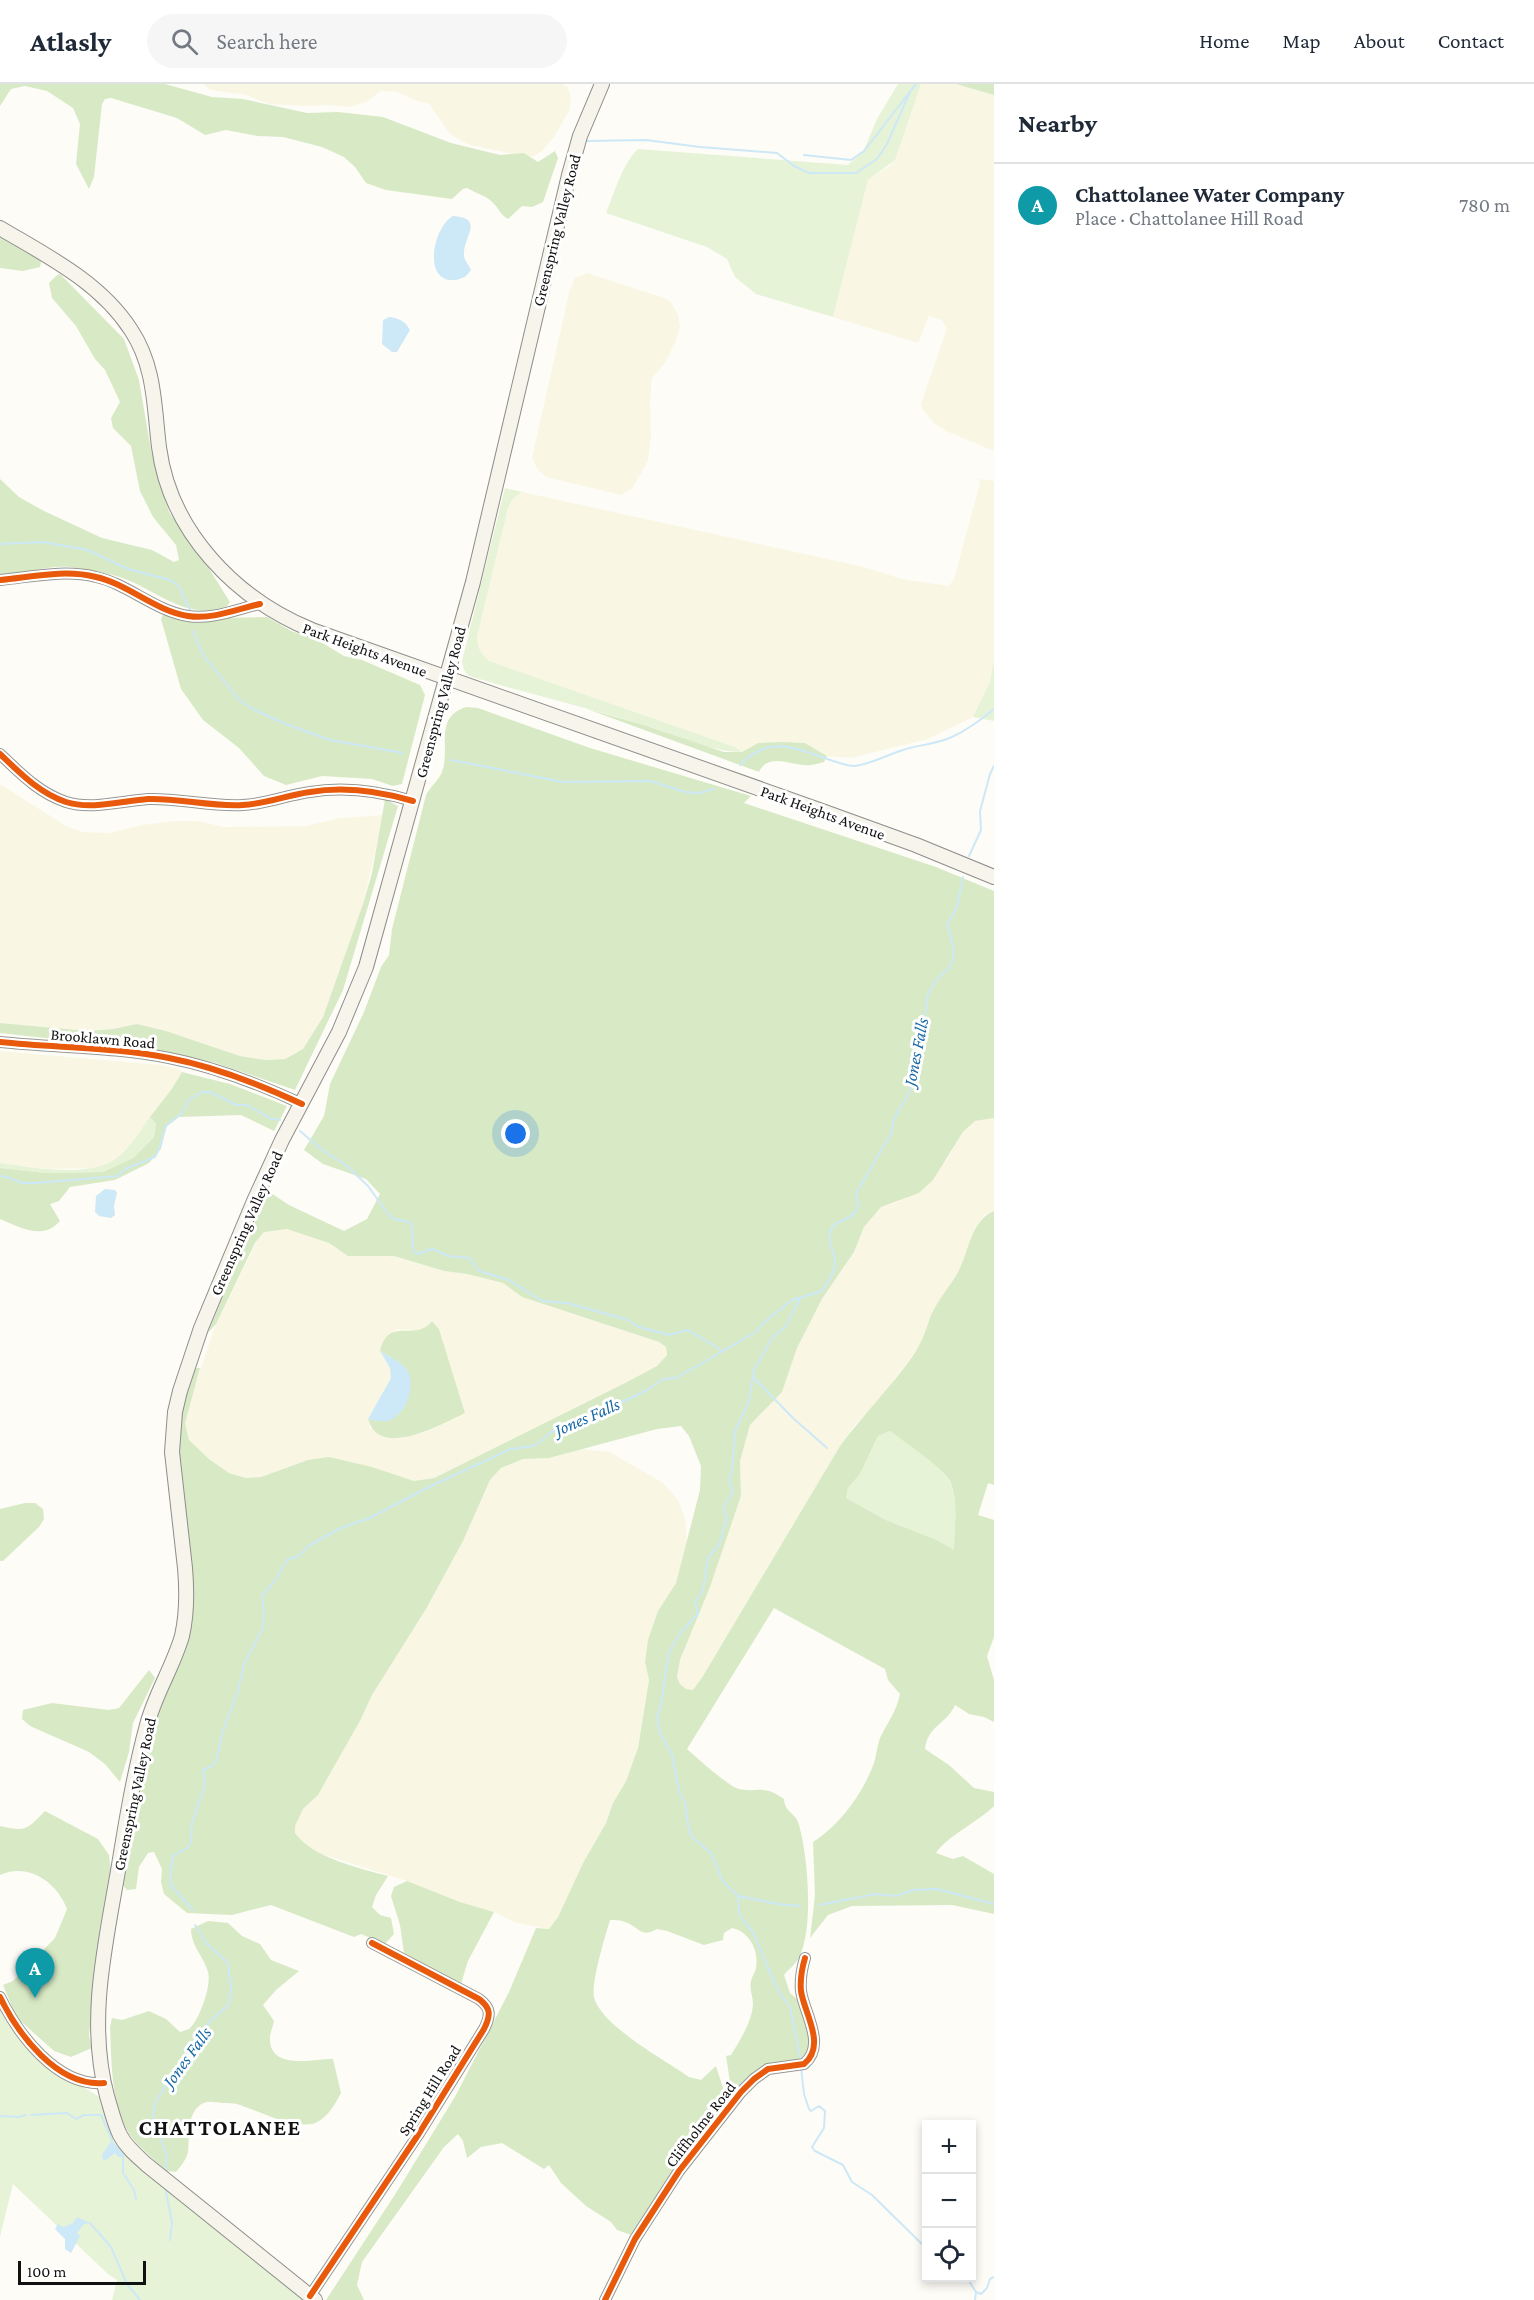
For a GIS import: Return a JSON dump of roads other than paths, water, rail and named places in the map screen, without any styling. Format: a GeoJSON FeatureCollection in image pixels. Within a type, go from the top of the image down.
{"type":"FeatureCollection","features":[{"type":"Feature","properties":{"kind":"main road","name":"Greenspring Valley Road"},"geometry":{"type":"LineString","coordinates":[[313,2298],[147,2165],[120,2135],[104,2083],[98,2025],[99,1994],[115,1887],[142,1742],[154,1704],[179,1644],[186,1604],[185,1568],[172,1461],[175,1412],[201,1328],[234,1246],[267,1172],[339,1032],[358,987],[383,911],[473,582],[569,175],[580,136],[602,84]]}},
{"type":"Feature","properties":{"kind":"main road","name":"Park Heights Avenue"},"geometry":{"type":"LineString","coordinates":[[0,228],[77,275],[120,314],[132,330],[149,367],[154,389],[159,449],[174,500],[194,536],[218,567],[260,604],[290,622],[447,680],[825,812],[916,845],[994,877]]}},
{"type":"Feature","properties":{"kind":"street"},"geometry":{"type":"LineString","coordinates":[[0,580],[60,574],[95,576],[109,580],[187,616],[218,615],[260,604]]}},
{"type":"Feature","properties":{"kind":"street"},"geometry":{"type":"LineString","coordinates":[[0,754],[30,783],[67,802],[82,804],[156,799],[242,805],[262,803],[309,792],[345,789],[386,793],[413,801]]}},
{"type":"Feature","properties":{"kind":"street","name":"Brooklawn Road"},"geometry":{"type":"LineString","coordinates":[[0,1042],[175,1059],[245,1078],[302,1104]]}},
{"type":"Feature","properties":{"kind":"street","name":"Spring Hill Road"},"geometry":{"type":"LineString","coordinates":[[313,2298],[418,2135],[484,2029],[490,2014],[487,2005],[479,1999],[372,1943]]}},
{"type":"Feature","properties":{"kind":"street","name":"Cliffholme Road"},"geometry":{"type":"LineString","coordinates":[[605,2300],[635,2239],[674,2178],[741,2092],[768,2069],[800,2064],[811,2055],[814,2041],[801,1990],[805,1958]]}},
{"type":"Feature","properties":{"kind":"street"},"geometry":{"type":"LineString","coordinates":[[0,1997],[16,2026],[43,2057],[70,2075],[94,2084],[104,2083]]}},
{"type":"Feature","properties":{"kind":"water"},"geometry":{"type":"Polygon","coordinates":[[[453,216],[462,217],[470,224],[464,255],[471,270],[464,277],[455,280],[445,279],[438,273],[434,253],[440,231],[453,216]]]}},
{"type":"Feature","properties":{"kind":"water"},"geometry":{"type":"Polygon","coordinates":[[[389,317],[406,324],[410,330],[397,352],[392,352],[382,344],[383,320],[389,317]]]}},
{"type":"Feature","properties":{"kind":"water"},"geometry":{"type":"Polygon","coordinates":[[[105,1189],[115,1190],[117,1193],[114,1206],[115,1215],[111,1218],[99,1216],[95,1212],[96,1196],[105,1189]]]}},
{"type":"Feature","properties":{"kind":"water"},"geometry":{"type":"Polygon","coordinates":[[[380,1351],[405,1367],[411,1384],[404,1407],[399,1414],[387,1421],[368,1419],[391,1378],[390,1368],[380,1351]]]}},
{"type":"Feature","properties":{"kind":"water"},"geometry":{"type":"Polygon","coordinates":[[[112,2140],[124,2155],[118,2157],[115,2153],[103,2160],[102,2155],[112,2140]]]}},
{"type":"Feature","properties":{"kind":"water"},"geometry":{"type":"Polygon","coordinates":[[[77,2217],[90,2223],[84,2224],[77,2233],[80,2236],[71,2253],[65,2249],[65,2239],[55,2229],[58,2224],[63,2227],[72,2224],[77,2217]]]}},
{"type":"Feature","properties":{"kind":"waterway"},"geometry":{"type":"LineString","coordinates":[[804,155],[851,160],[864,151],[916,84]]}},
{"type":"Feature","properties":{"kind":"waterway"},"geometry":{"type":"LineString","coordinates":[[586,141],[646,140],[777,153],[794,166],[809,173],[856,173],[877,159],[887,144],[910,92]]}},
{"type":"Feature","properties":{"kind":"waterway"},"geometry":{"type":"LineString","coordinates":[[0,544],[42,542],[88,550],[128,569],[170,580],[178,585],[190,610]]}},
{"type":"Feature","properties":{"kind":"waterway"},"geometry":{"type":"LineString","coordinates":[[193,631],[203,655],[239,700],[255,710],[330,740],[403,753]]}},
{"type":"Feature","properties":{"kind":"waterway"},"geometry":{"type":"LineString","coordinates":[[740,765],[762,749],[784,746],[846,765],[861,765],[903,750],[952,737],[994,709]]}},
{"type":"Feature","properties":{"kind":"waterway"},"geometry":{"type":"LineString","coordinates":[[451,760],[563,782],[650,781],[685,792],[700,793],[714,789]]}},
{"type":"Feature","properties":{"kind":"waterway","name":"Jones Falls"},"geometry":{"type":"LineString","coordinates":[[969,856],[981,830],[980,811],[994,766]]}},
{"type":"Feature","properties":{"kind":"waterway","name":"Jones Falls"},"geometry":{"type":"LineString","coordinates":[[193,1910],[171,1885],[173,1856],[187,1848],[191,1842],[192,1823],[205,1784],[203,1770],[212,1766],[216,1761],[244,1664],[263,1628],[262,1596],[288,1559],[297,1557],[310,1545],[341,1528],[370,1518],[431,1486],[511,1449],[533,1446],[551,1432],[618,1404],[647,1390],[663,1379],[676,1378],[756,1332],[762,1324],[792,1300],[822,1291],[835,1264],[829,1239],[832,1227],[856,1212],[858,1207],[856,1193],[891,1134],[894,1119],[910,1091],[910,1073],[928,994],[937,979],[949,968],[953,959],[954,949],[947,924],[957,907],[963,877]]}},
{"type":"Feature","properties":{"kind":"waterway"},"geometry":{"type":"LineString","coordinates":[[0,1176],[22,1183],[118,1176],[125,1169],[155,1157],[166,1126],[181,1114],[190,1099],[202,1092],[210,1092],[236,1105],[247,1105],[269,1118],[280,1120]]}},
{"type":"Feature","properties":{"kind":"waterway"},"geometry":{"type":"LineString","coordinates":[[300,1131],[321,1149],[347,1166],[368,1186],[388,1214],[394,1219],[409,1222],[412,1225],[413,1250],[417,1254],[432,1249],[448,1256],[469,1258],[479,1271],[509,1280],[542,1301],[567,1303],[625,1319],[639,1327],[669,1335],[688,1330],[721,1350]]}},
{"type":"Feature","properties":{"kind":"waterway"},"geometry":{"type":"LineString","coordinates":[[800,1298],[786,1326],[772,1338],[754,1370],[749,1401],[735,1431],[732,1472],[729,1480],[733,1492],[725,1504],[724,1512],[727,1518],[719,1545],[708,1558],[703,1590],[695,1602],[698,1614],[681,1632],[669,1652],[657,1716],[660,1733],[672,1755],[680,1795],[685,1802],[689,1831],[693,1838],[711,1853],[722,1880],[738,1896],[742,1919],[753,1932],[777,1989],[790,2007],[801,2061]]}},
{"type":"Feature","properties":{"kind":"waterway"},"geometry":{"type":"LineString","coordinates":[[753,1377],[793,1418],[827,1448]]}},
{"type":"Feature","properties":{"kind":"waterway"},"geometry":{"type":"LineString","coordinates":[[819,1905],[876,1894],[896,1896],[913,1890],[937,1889],[994,1904]]}},
{"type":"Feature","properties":{"kind":"waterway"},"geometry":{"type":"LineString","coordinates":[[738,1896],[800,1906]]}},
{"type":"Feature","properties":{"kind":"waterway","name":"Jones Falls"},"geometry":{"type":"LineString","coordinates":[[165,2172],[167,2157],[153,2115],[156,2101],[195,2039],[212,2019],[229,2005],[231,1988],[228,1963],[207,1944],[195,1925]]}},
{"type":"Feature","properties":{"kind":"waterway"},"geometry":{"type":"LineString","coordinates":[[801,2067],[804,2094],[809,2109],[811,2111],[819,2106],[825,2111],[824,2128],[812,2147],[815,2151],[843,2165],[852,2182],[872,2195],[922,2244]]}},
{"type":"Feature","properties":{"kind":"waterway"},"geometry":{"type":"LineString","coordinates":[[31,2115],[66,2113]]}},
{"type":"Feature","properties":{"kind":"waterway"},"geometry":{"type":"LineString","coordinates":[[67,2113],[76,2119],[84,2115],[101,2115],[112,2140]]}},
{"type":"Feature","properties":{"kind":"waterway"},"geometry":{"type":"LineString","coordinates":[[0,2116],[26,2115]]}},
{"type":"Feature","properties":{"kind":"waterway"},"geometry":{"type":"LineString","coordinates":[[123,2157],[123,2173],[134,2190],[136,2199]]}},
{"type":"Feature","properties":{"kind":"waterway","name":"Jones Falls"},"geometry":{"type":"LineString","coordinates":[[165,2186],[172,2223],[170,2240]]}},
{"type":"Feature","properties":{"kind":"waterway"},"geometry":{"type":"LineString","coordinates":[[90,2223],[111,2247],[127,2284],[140,2300]]}},
{"type":"Feature","properties":{"kind":"waterway"},"geometry":{"type":"LineString","coordinates":[[970,2282],[976,2292],[981,2294],[987,2288],[990,2279],[994,2277]]}},
{"type":"Feature","properties":{"kind":"waterway"},"geometry":{"type":"LineString","coordinates":[[975,2300],[976,2292]]}},
{"type":"Feature","properties":{"kind":"place","name":"Chattolanee Water Company"},"geometry":{"type":"Point","coordinates":[35,1998]}},
{"type":"Feature","properties":{"kind":"district","name":"CHATTOLANEE"},"geometry":{"type":"Point","coordinates":[220,2127]}}]}
